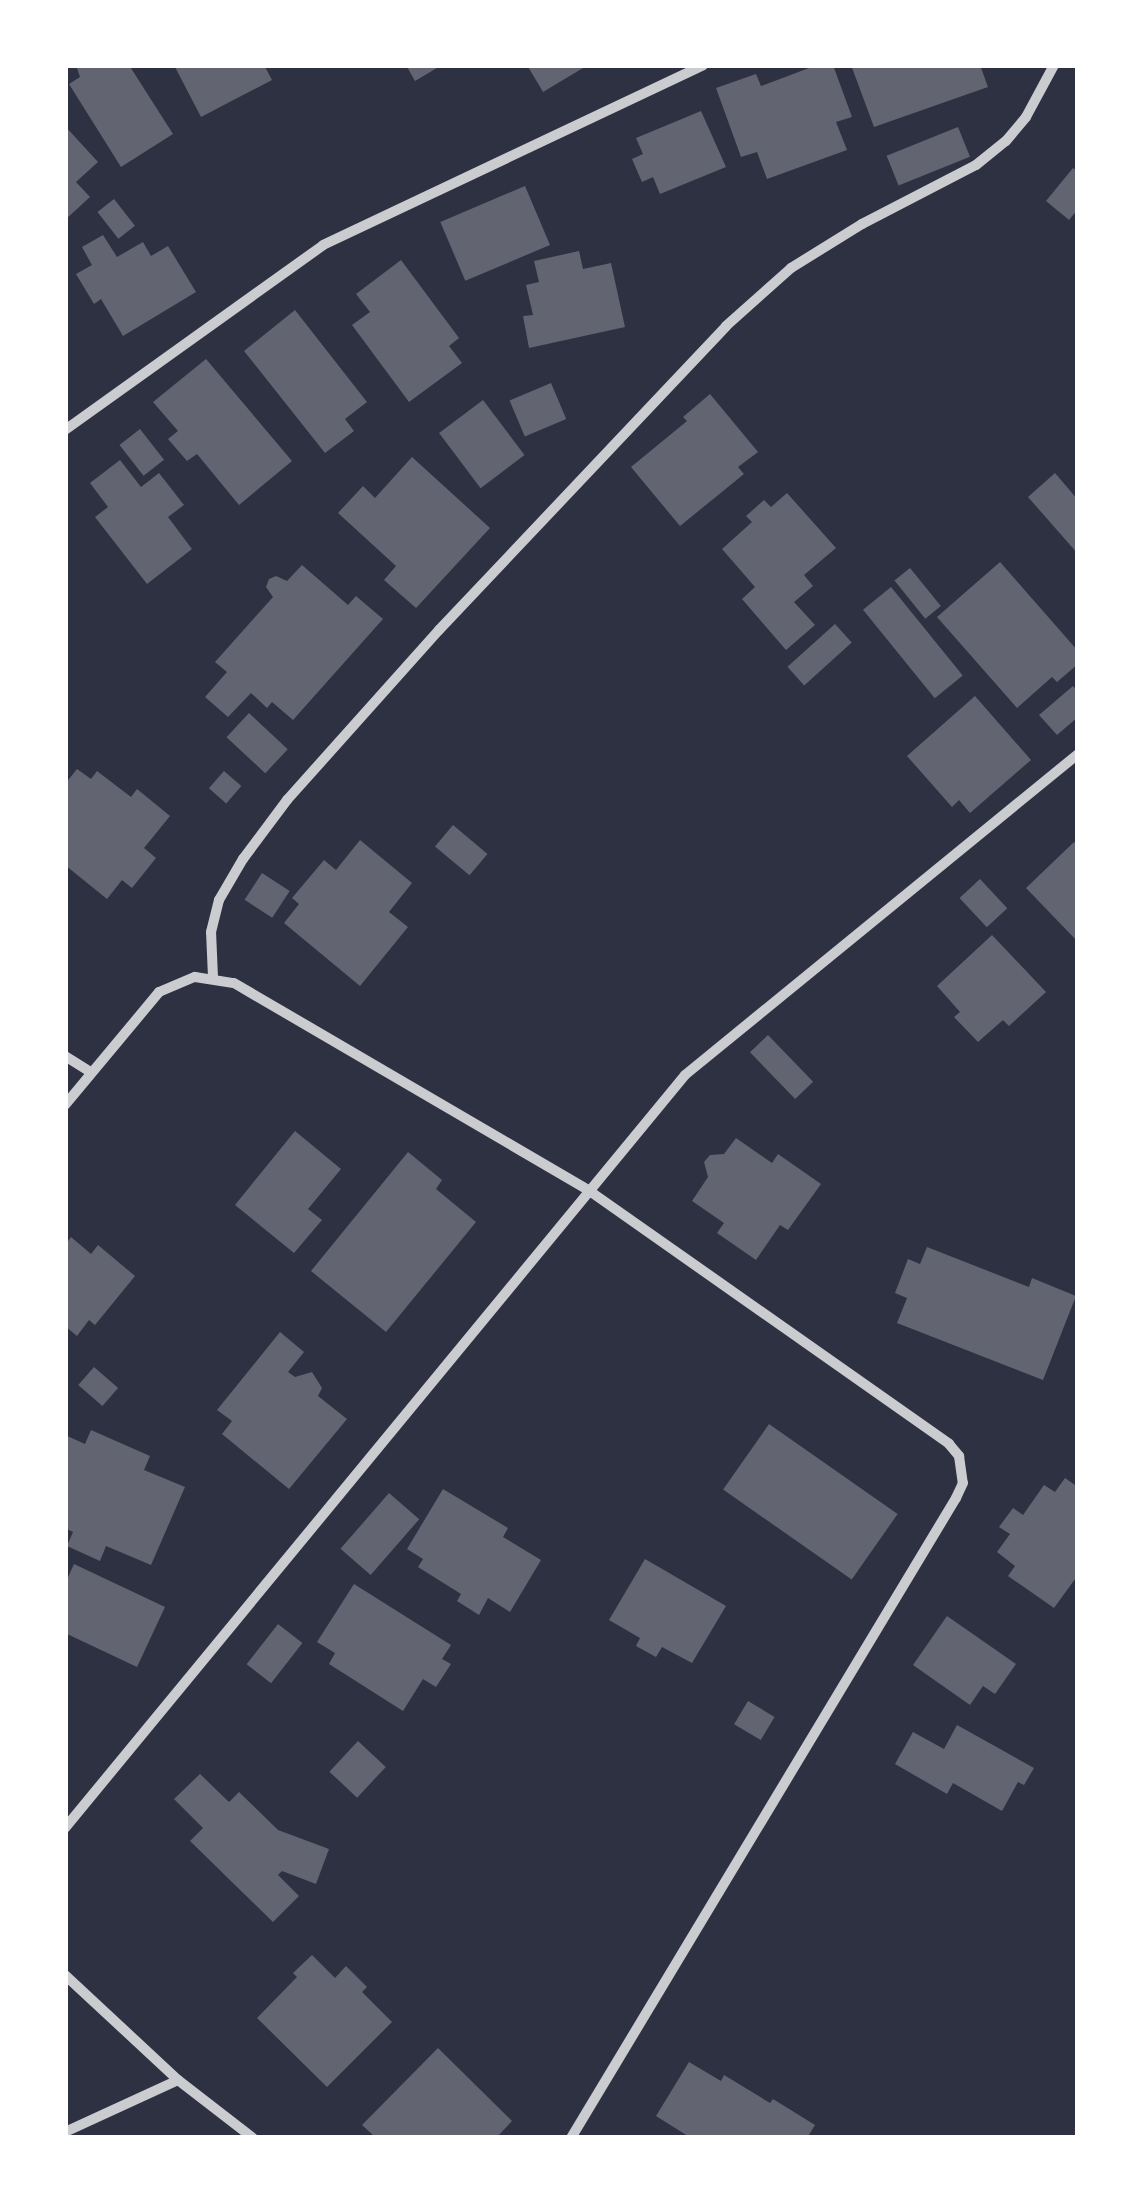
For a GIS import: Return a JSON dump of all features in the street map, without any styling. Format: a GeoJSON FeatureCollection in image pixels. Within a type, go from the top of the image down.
{"type":"FeatureCollection","features":[{"type":"Feature","properties":{"kind":"street"},"geometry":{"type":"LineString","coordinates":[[65,430],[323,246],[703,65]]}},
{"type":"Feature","properties":{"kind":"street"},"geometry":{"type":"LineString","coordinates":[[213,977],[211,932],[219,900],[243,859],[288,800],[439,630],[726,326],[792,268],[862,224],[976,165],[1006,141],[1026,117],[1054,65]]}},
{"type":"Feature","properties":{"kind":"street"},"geometry":{"type":"LineString","coordinates":[[65,1828],[685,1075],[1078,754]]}},
{"type":"Feature","properties":{"kind":"street"},"geometry":{"type":"LineString","coordinates":[[65,1105],[159,992],[182,980],[213,977],[243,988],[591,1192],[949,1444],[963,1469],[956,1498],[571,2138]]}},
{"type":"Feature","properties":{"kind":"street"},"geometry":{"type":"LineString","coordinates":[[65,1056],[91,1072]]}},
{"type":"Feature","properties":{"kind":"street"},"geometry":{"type":"LineString","coordinates":[[65,1975],[178,2080],[253,2138]]}},
{"type":"Feature","properties":{"kind":"street"},"geometry":{"type":"LineString","coordinates":[[65,2132],[178,2080]]}},
{"type":"Feature","properties":{"kind":"building"},"geometry":{"type":"Polygon","coordinates":[[[76,65],[129,65],[173,134],[121,167],[69,84],[80,77],[76,65]]]}},
{"type":"Feature","properties":{"kind":"building"},"geometry":{"type":"Polygon","coordinates":[[[174,65],[264,65],[272,80],[201,117],[174,65]]]}},
{"type":"Feature","properties":{"kind":"building"},"geometry":{"type":"Polygon","coordinates":[[[406,65],[442,65],[415,81],[406,65]]]}},
{"type":"Feature","properties":{"kind":"building"},"geometry":{"type":"Polygon","coordinates":[[[527,65],[588,65],[543,92],[527,65]]]}},
{"type":"Feature","properties":{"kind":"building"},"geometry":{"type":"Polygon","coordinates":[[[817,65],[833,65],[852,117],[836,122],[847,150],[767,179],[757,152],[741,157],[716,88],[756,74],[761,86],[817,65]]]}},
{"type":"Feature","properties":{"kind":"building"},"geometry":{"type":"Polygon","coordinates":[[[851,65],[980,65],[988,87],[874,127],[851,65]]]}},
{"type":"Feature","properties":{"kind":"building"},"geometry":{"type":"Polygon","coordinates":[[[701,111],[726,167],[660,194],[653,177],[642,182],[632,159],[643,154],[636,138],[701,111]]]}},
{"type":"Feature","properties":{"kind":"building"},"geometry":{"type":"Polygon","coordinates":[[[65,126],[98,162],[76,182],[90,197],[65,220],[65,126]]]}},
{"type":"Feature","properties":{"kind":"building"},"geometry":{"type":"Polygon","coordinates":[[[958,127],[970,157],[899,186],[887,156],[958,127]]]}},
{"type":"Feature","properties":{"kind":"building"},"geometry":{"type":"Polygon","coordinates":[[[1073,168],[1078,172],[1078,209],[1069,220],[1046,201],[1073,168]]]}},
{"type":"Feature","properties":{"kind":"building"},"geometry":{"type":"Polygon","coordinates":[[[525,186],[550,245],[465,281],[440,222],[525,186]]]}},
{"type":"Feature","properties":{"kind":"building"},"geometry":{"type":"Polygon","coordinates":[[[114,199],[135,226],[118,239],[97,212],[114,199]]]}},
{"type":"Feature","properties":{"kind":"building"},"geometry":{"type":"Polygon","coordinates":[[[103,235],[117,257],[143,242],[151,256],[168,246],[196,292],[123,336],[101,299],[94,304],[76,274],[92,265],[82,247],[103,235]]]}},
{"type":"Feature","properties":{"kind":"building"},"geometry":{"type":"Polygon","coordinates":[[[579,251],[583,269],[611,263],[625,327],[529,348],[523,316],[533,315],[526,285],[539,282],[534,261],[579,251]]]}},
{"type":"Feature","properties":{"kind":"building"},"geometry":{"type":"Polygon","coordinates":[[[401,260],[459,338],[449,346],[462,363],[409,402],[352,325],[370,312],[356,294],[401,260]]]}},
{"type":"Feature","properties":{"kind":"building"},"geometry":{"type":"Polygon","coordinates":[[[295,310],[367,402],[345,419],[354,431],[325,453],[244,351],[295,310]]]}},
{"type":"Feature","properties":{"kind":"building"},"geometry":{"type":"Polygon","coordinates":[[[206,359],[292,461],[239,505],[197,454],[187,461],[168,439],[178,431],[153,402],[206,359]]]}},
{"type":"Feature","properties":{"kind":"building"},"geometry":{"type":"Polygon","coordinates":[[[551,383],[566,419],[525,436],[510,401],[551,383]]]}},
{"type":"Feature","properties":{"kind":"building"},"geometry":{"type":"Polygon","coordinates":[[[710,394],[758,452],[738,467],[744,474],[680,526],[631,467],[687,421],[683,417],[710,394]]]}},
{"type":"Feature","properties":{"kind":"building"},"geometry":{"type":"Polygon","coordinates":[[[483,400],[525,455],[481,488],[439,433],[483,400]]]}},
{"type":"Feature","properties":{"kind":"building"},"geometry":{"type":"Polygon","coordinates":[[[140,429],[164,460],[144,476],[120,445],[140,429]]]}},
{"type":"Feature","properties":{"kind":"building"},"geometry":{"type":"Polygon","coordinates":[[[412,457],[490,528],[416,608],[384,580],[396,566],[338,513],[363,486],[375,498],[412,457]]]}},
{"type":"Feature","properties":{"kind":"building"},"geometry":{"type":"Polygon","coordinates":[[[120,460],[141,487],[159,473],[184,505],[168,517],[192,549],[147,584],[95,517],[108,507],[90,483],[120,460]]]}},
{"type":"Feature","properties":{"kind":"building"},"geometry":{"type":"Polygon","coordinates":[[[1055,473],[1078,500],[1078,554],[1028,497],[1055,473]]]}},
{"type":"Feature","properties":{"kind":"building"},"geometry":{"type":"Polygon","coordinates":[[[787,493],[836,548],[804,575],[813,586],[794,602],[815,625],[786,650],[742,599],[755,587],[722,549],[752,522],[746,516],[764,500],[771,507],[787,493]]]}},
{"type":"Feature","properties":{"kind":"building"},"geometry":{"type":"Polygon","coordinates":[[[1000,562],[1078,651],[1078,664],[1057,682],[1052,677],[1017,708],[937,617],[1000,562]]]}},
{"type":"Feature","properties":{"kind":"building"},"geometry":{"type":"Polygon","coordinates":[[[302,565],[348,605],[356,596],[383,619],[293,720],[272,702],[267,708],[251,693],[228,717],[205,697],[227,672],[215,662],[273,597],[266,587],[269,579],[276,576],[287,581],[302,565]]]}},
{"type":"Feature","properties":{"kind":"building"},"geometry":{"type":"Polygon","coordinates":[[[910,568],[941,606],[925,619],[894,581],[910,568]]]}},
{"type":"Feature","properties":{"kind":"building"},"geometry":{"type":"Polygon","coordinates":[[[891,587],[963,676],[935,698],[863,610],[891,587]]]}},
{"type":"Feature","properties":{"kind":"building"},"geometry":{"type":"Polygon","coordinates":[[[835,624],[852,643],[804,685],[787,667],[835,624]]]}},
{"type":"Feature","properties":{"kind":"building"},"geometry":{"type":"Polygon","coordinates":[[[1073,686],[1078,692],[1078,717],[1057,735],[1039,715],[1073,686]]]}},
{"type":"Feature","properties":{"kind":"building"},"geometry":{"type":"Polygon","coordinates":[[[975,696],[1031,760],[970,813],[959,800],[952,807],[907,756],[975,696]]]}},
{"type":"Feature","properties":{"kind":"building"},"geometry":{"type":"Polygon","coordinates":[[[249,713],[288,749],[265,773],[226,737],[249,713]]]}},
{"type":"Feature","properties":{"kind":"building"},"geometry":{"type":"Polygon","coordinates":[[[77,769],[91,779],[97,771],[131,797],[137,789],[170,816],[144,848],[156,858],[132,888],[122,880],[107,899],[65,865],[65,784],[77,769]]]}},
{"type":"Feature","properties":{"kind":"building"},"geometry":{"type":"Polygon","coordinates":[[[224,771],[241,786],[226,803],[209,788],[224,771]]]}},
{"type":"Feature","properties":{"kind":"building"},"geometry":{"type":"Polygon","coordinates":[[[453,825],[487,854],[469,875],[435,846],[453,825]]]}},
{"type":"Feature","properties":{"kind":"building"},"geometry":{"type":"Polygon","coordinates":[[[360,840],[412,883],[389,912],[408,927],[360,986],[284,923],[299,904],[292,898],[324,860],[336,870],[360,840]]]}},
{"type":"Feature","properties":{"kind":"building"},"geometry":{"type":"Polygon","coordinates":[[[1074,842],[1078,846],[1078,942],[1026,888],[1074,842]]]}},
{"type":"Feature","properties":{"kind":"building"},"geometry":{"type":"Polygon","coordinates":[[[262,873],[290,891],[272,918],[245,900],[262,873]]]}},
{"type":"Feature","properties":{"kind":"building"},"geometry":{"type":"Polygon","coordinates":[[[980,879],[1007,908],[987,927],[960,898],[980,879]]]}},
{"type":"Feature","properties":{"kind":"building"},"geometry":{"type":"Polygon","coordinates":[[[992,935],[1046,992],[1009,1026],[1003,1020],[978,1042],[954,1017],[960,1012],[937,986],[992,935]]]}},
{"type":"Feature","properties":{"kind":"building"},"geometry":{"type":"Polygon","coordinates":[[[768,1035],[813,1082],[795,1099],[750,1052],[768,1035]]]}},
{"type":"Feature","properties":{"kind":"building"},"geometry":{"type":"Polygon","coordinates":[[[295,1131],[341,1169],[308,1209],[322,1220],[294,1253],[235,1205],[295,1131]]]}},
{"type":"Feature","properties":{"kind":"building"},"geometry":{"type":"Polygon","coordinates":[[[736,1138],[772,1163],[778,1154],[821,1184],[788,1230],[780,1225],[756,1260],[717,1233],[724,1223],[692,1201],[708,1177],[704,1162],[710,1155],[724,1154],[736,1138]]]}},
{"type":"Feature","properties":{"kind":"building"},"geometry":{"type":"Polygon","coordinates":[[[408,1152],[442,1180],[436,1189],[476,1222],[386,1332],[311,1271],[408,1152]]]}},
{"type":"Feature","properties":{"kind":"building"},"geometry":{"type":"Polygon","coordinates":[[[71,1237],[91,1254],[98,1245],[135,1276],[95,1325],[89,1320],[77,1336],[65,1326],[65,1245],[71,1237]]]}},
{"type":"Feature","properties":{"kind":"building"},"geometry":{"type":"Polygon","coordinates":[[[927,1247],[1029,1287],[1032,1278],[1076,1296],[1043,1380],[897,1323],[907,1298],[895,1293],[908,1259],[920,1264],[927,1247]]]}},
{"type":"Feature","properties":{"kind":"building"},"geometry":{"type":"Polygon","coordinates":[[[280,1332],[304,1352],[288,1372],[295,1377],[312,1372],[322,1388],[318,1396],[347,1419],[289,1489],[222,1434],[232,1421],[217,1410],[280,1332]]]}},
{"type":"Feature","properties":{"kind":"building"},"geometry":{"type":"Polygon","coordinates":[[[94,1367],[118,1388],[102,1406],[78,1385],[94,1367]]]}},
{"type":"Feature","properties":{"kind":"building"},"geometry":{"type":"Polygon","coordinates":[[[769,1424],[898,1514],[852,1580],[723,1490],[769,1424]]]}},
{"type":"Feature","properties":{"kind":"building"},"geometry":{"type":"Polygon","coordinates":[[[91,1430],[150,1456],[144,1470],[185,1487],[151,1565],[106,1546],[100,1561],[67,1546],[73,1532],[65,1528],[65,1435],[85,1444],[91,1430]]]}},
{"type":"Feature","properties":{"kind":"building"},"geometry":{"type":"Polygon","coordinates":[[[1065,1478],[1078,1487],[1078,1575],[1054,1608],[1008,1576],[1015,1566],[997,1552],[1010,1534],[999,1527],[1013,1508],[1023,1515],[1044,1485],[1055,1492],[1065,1478]]]}},
{"type":"Feature","properties":{"kind":"building"},"geometry":{"type":"Polygon","coordinates":[[[443,1489],[508,1528],[503,1537],[541,1560],[510,1612],[488,1598],[479,1615],[457,1601],[461,1594],[418,1567],[423,1559],[407,1549],[443,1489]]]}},
{"type":"Feature","properties":{"kind":"building"},"geometry":{"type":"Polygon","coordinates":[[[389,1493],[419,1519],[371,1575],[340,1549],[389,1493]]]}},
{"type":"Feature","properties":{"kind":"building"},"geometry":{"type":"Polygon","coordinates":[[[645,1559],[726,1606],[692,1663],[662,1647],[656,1657],[636,1646],[640,1638],[609,1620],[645,1559]]]}},
{"type":"Feature","properties":{"kind":"building"},"geometry":{"type":"Polygon","coordinates":[[[74,1564],[165,1607],[137,1667],[65,1633],[65,1584],[74,1564]]]}},
{"type":"Feature","properties":{"kind":"building"},"geometry":{"type":"Polygon","coordinates":[[[354,1584],[451,1645],[442,1659],[451,1664],[436,1687],[423,1679],[403,1711],[329,1664],[335,1653],[317,1642],[354,1584]]]}},
{"type":"Feature","properties":{"kind":"building"},"geometry":{"type":"Polygon","coordinates":[[[947,1616],[1016,1664],[995,1694],[983,1686],[970,1705],[913,1665],[947,1616]]]}},
{"type":"Feature","properties":{"kind":"building"},"geometry":{"type":"Polygon","coordinates":[[[278,1624],[302,1643],[271,1683],[247,1664],[278,1624]]]}},
{"type":"Feature","properties":{"kind":"building"},"geometry":{"type":"Polygon","coordinates":[[[748,1701],[775,1717],[761,1740],[734,1724],[748,1701]]]}},
{"type":"Feature","properties":{"kind":"building"},"geometry":{"type":"Polygon","coordinates":[[[957,1725],[1034,1768],[1024,1785],[1018,1782],[1002,1811],[953,1783],[947,1794],[895,1764],[913,1732],[944,1749],[957,1725]]]}},
{"type":"Feature","properties":{"kind":"building"},"geometry":{"type":"Polygon","coordinates":[[[358,1741],[386,1767],[357,1798],[329,1772],[358,1741]]]}},
{"type":"Feature","properties":{"kind":"building"},"geometry":{"type":"Polygon","coordinates":[[[200,1774],[229,1802],[239,1792],[278,1830],[329,1849],[316,1884],[282,1871],[278,1875],[299,1896],[273,1922],[190,1841],[203,1828],[174,1799],[200,1774]]]}},
{"type":"Feature","properties":{"kind":"building"},"geometry":{"type":"Polygon","coordinates":[[[312,1955],[335,1978],[346,1966],[367,1987],[362,1992],[392,2022],[327,2087],[257,2018],[297,1977],[293,1973],[312,1955]]]}},
{"type":"Feature","properties":{"kind":"building"},"geometry":{"type":"Polygon","coordinates":[[[438,2048],[512,2121],[496,2138],[376,2138],[362,2125],[438,2048]]]}},
{"type":"Feature","properties":{"kind":"building"},"geometry":{"type":"Polygon","coordinates":[[[689,2062],[721,2081],[724,2075],[770,2103],[773,2099],[815,2125],[807,2138],[691,2138],[656,2116],[689,2062]]]}}]}
